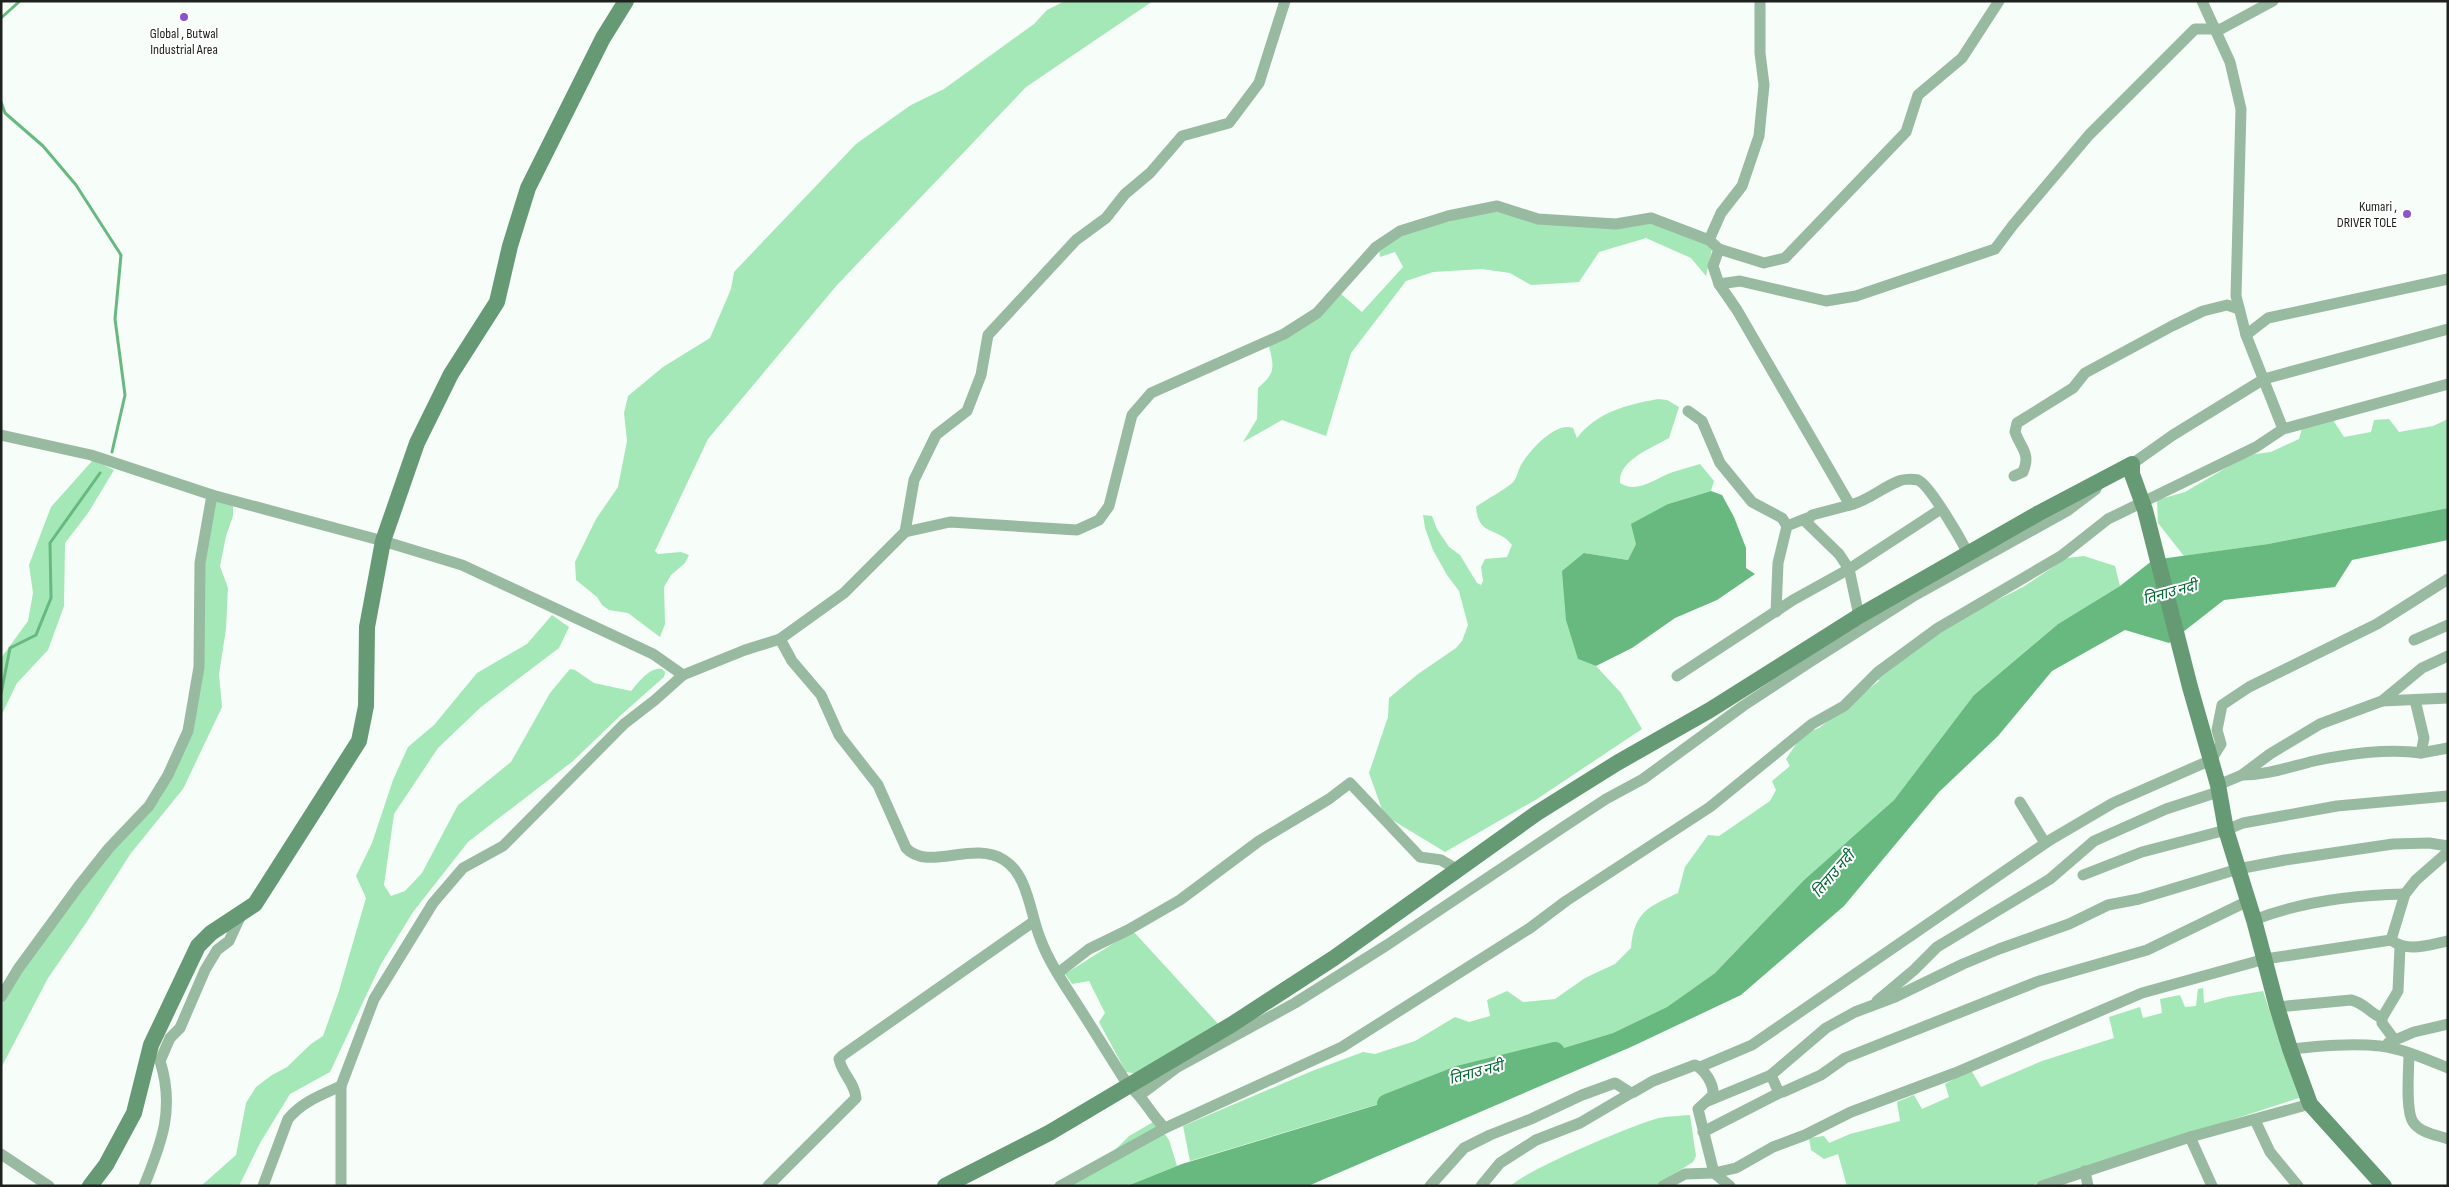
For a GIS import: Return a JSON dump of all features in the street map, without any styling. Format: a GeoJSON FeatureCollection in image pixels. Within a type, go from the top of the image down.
{"type":"FeatureCollection","features":[{"type":"Feature","properties":{"kind":"street"},"geometry":{"type":"LineString","coordinates":[[90,1186],[106,1165],[134,1113],[151,1045],[198,946],[211,933],[255,904],[359,741],[366,706],[367,627],[383,541],[417,443],[451,374],[497,302],[510,246],[528,188],[603,38],[626,1]]}},
{"type":"Feature","properties":{"kind":"street"},"geometry":{"type":"LineString","coordinates":[[905,532],[914,480],[936,435],[967,411],[981,375],[988,335],[1076,240],[1106,218],[1125,194],[1150,173],[1182,136],[1230,123],[1259,83],[1285,1]]}},
{"type":"Feature","properties":{"kind":"street"},"geometry":{"type":"LineString","coordinates":[[1709,240],[1721,213],[1742,186],[1759,136],[1764,85],[1760,54],[1760,1]]}},
{"type":"Feature","properties":{"kind":"street"},"geometry":{"type":"LineString","coordinates":[[341,1186],[341,1086],[374,998],[432,902],[462,868],[503,846],[624,724],[683,675],[745,650],[780,639],[844,593],[905,532],[950,522],[1077,530],[1100,520],[1109,506],[1132,415],[1151,393],[1284,334],[1317,313],[1376,247],[1400,231],[1448,216],[1497,206],[1538,219],[1548,220],[1616,224],[1651,218],[1709,240],[1719,249],[1764,263],[1785,258],[1906,132],[1918,95],[1962,58],[1999,1]]}},
{"type":"Feature","properties":{"kind":"street"},"geometry":{"type":"LineString","coordinates":[[2202,1],[2230,62],[2241,109],[2236,296],[2246,335],[2283,429]]}},
{"type":"Feature","properties":{"kind":"street"},"geometry":{"type":"LineString","coordinates":[[1719,284],[1740,281],[1826,301],[1856,296],[1995,249],[2089,135],[2195,29],[2221,29],[2273,1]]}},
{"type":"Feature","properties":{"kind":"street"},"geometry":{"type":"LineString","coordinates":[[1719,249],[1714,266],[1719,284],[1742,318],[1850,505]]}},
{"type":"Feature","properties":{"kind":"street"},"geometry":{"type":"LineString","coordinates":[[2246,335],[2268,318],[2448,280]]}},
{"type":"Feature","properties":{"kind":"street"},"geometry":{"type":"LineString","coordinates":[[2014,476],[2023,472],[2027,462],[2023,445],[2015,432],[2017,423],[2074,388],[2085,374],[2172,326],[2203,311],[2227,305],[2239,309]]}},
{"type":"Feature","properties":{"kind":"street"},"geometry":{"type":"LineString","coordinates":[[1134,1090],[1334,958],[1537,812],[1616,763],[1710,710],[1859,616],[2132,464],[2173,435],[2264,379],[2448,329]]}},
{"type":"Feature","properties":{"kind":"street"},"geometry":{"type":"LineString","coordinates":[[1060,1186],[1165,1128],[1342,1047],[1530,928],[1566,901],[1710,807],[1812,724],[1844,706],[1878,672],[1938,628],[2061,556],[2108,519],[2143,506],[2256,447],[2283,429],[2448,384]]}},
{"type":"Feature","properties":{"kind":"street"},"geometry":{"type":"LineString","coordinates":[[1688,411],[1702,421],[1720,463],[1752,502],[1782,518],[1787,526],[1778,563],[1776,612]]}},
{"type":"Feature","properties":{"kind":"street"},"geometry":{"type":"LineString","coordinates":[[1,435],[91,454],[212,495],[383,541],[462,565],[654,654],[683,675]]}},
{"type":"Feature","properties":{"kind":"street"},"geometry":{"type":"LineString","coordinates":[[2132,464],[2132,474],[2143,506],[2211,760],[2226,830],[2254,920],[2276,1006],[2290,1049],[2310,1104],[2384,1186]]}},
{"type":"Feature","properties":{"kind":"street"},"geometry":{"type":"LineString","coordinates":[[1787,526],[1807,518],[1863,502],[1901,480],[1918,480],[1925,486],[1941,509],[1968,554]]}},
{"type":"Feature","properties":{"kind":"street"},"geometry":{"type":"LineString","coordinates":[[945,1186],[1134,1090],[1295,1003],[1388,945],[1575,819],[1643,779],[1743,706],[1912,597],[2068,511],[2096,490],[2097,482]]}},
{"type":"Feature","properties":{"kind":"street"},"geometry":{"type":"LineString","coordinates":[[1,997],[18,969],[78,887],[109,848],[149,806],[168,775],[188,732],[199,667],[200,563],[212,495]]}},
{"type":"Feature","properties":{"kind":"street"},"geometry":{"type":"LineString","coordinates":[[1677,676],[1941,509]]}},
{"type":"Feature","properties":{"kind":"street"},"geometry":{"type":"LineString","coordinates":[[1807,518],[1806,522],[1839,554],[1849,568],[1859,616]]}},
{"type":"Feature","properties":{"kind":"street"},"geometry":{"type":"LineString","coordinates":[[1700,1067],[1752,1044],[2045,843],[2113,803],[2211,760],[2221,744],[2217,730],[2222,705],[2249,687],[2377,624],[2448,579]]}},
{"type":"Feature","properties":{"kind":"street"},"geometry":{"type":"LineString","coordinates":[[2414,640],[2448,625]]}},
{"type":"Feature","properties":{"kind":"street"},"geometry":{"type":"LineString","coordinates":[[780,639],[792,661],[821,695],[839,735],[878,785],[910,853],[924,857],[981,851],[1004,860],[1020,877],[1033,922],[1044,949],[1134,1090],[1152,1116],[1165,1128]]}},
{"type":"Feature","properties":{"kind":"street"},"geometry":{"type":"LineString","coordinates":[[2382,701],[2422,668],[2448,656]]}},
{"type":"Feature","properties":{"kind":"street"},"geometry":{"type":"LineString","coordinates":[[1870,1006],[1914,970],[1937,947],[2050,879],[2094,841],[2218,788],[2242,775],[2270,754],[2320,724],[2382,701],[2448,698]]}},
{"type":"Feature","properties":{"kind":"street"},"geometry":{"type":"LineString","coordinates":[[2416,700],[2424,738],[2421,752]]}},
{"type":"Feature","properties":{"kind":"street"},"geometry":{"type":"LineString","coordinates":[[2242,775],[2273,772],[2338,756],[2409,751],[2421,752],[2448,748]]}},
{"type":"Feature","properties":{"kind":"street"},"geometry":{"type":"LineString","coordinates":[[1058,973],[1089,949],[1128,930],[1180,900],[1259,841],[1329,799],[1350,783],[1420,857],[1441,860],[1458,870]]}},
{"type":"Feature","properties":{"kind":"street"},"geometry":{"type":"LineString","coordinates":[[2083,875],[2142,852],[2226,830],[2243,823],[2312,810],[2381,801],[2448,796]]}},
{"type":"Feature","properties":{"kind":"street"},"geometry":{"type":"LineString","coordinates":[[2020,802],[2045,843]]}},
{"type":"Feature","properties":{"kind":"street"},"geometry":{"type":"LineString","coordinates":[[1730,1186],[1714,1173],[1698,1109],[1708,1102],[1771,1075],[1826,1028],[1855,1012],[1895,997],[1926,981],[1999,949],[2069,924],[2108,905],[2148,896],[2238,869],[2285,860],[2393,844],[2429,843],[2448,846]]}},
{"type":"Feature","properties":{"kind":"street"},"geometry":{"type":"LineString","coordinates":[[2394,1039],[2382,1023],[2382,1018],[2398,991],[2395,943],[2405,894],[2416,880],[2448,852]]}},
{"type":"Feature","properties":{"kind":"street"},"geometry":{"type":"LineString","coordinates":[[2254,920],[2328,900],[2371,894],[2405,894]]}},
{"type":"Feature","properties":{"kind":"street"},"geometry":{"type":"LineString","coordinates":[[1703,1132],[1779,1093],[1821,1075],[1845,1058],[2039,981],[2147,950],[2248,901]]}},
{"type":"Feature","properties":{"kind":"street"},"geometry":{"type":"LineString","coordinates":[[144,1186],[164,1131],[167,1083],[160,1061],[170,1038],[180,1028],[205,970],[218,950],[229,941],[240,915]]}},
{"type":"Feature","properties":{"kind":"street"},"geometry":{"type":"LineString","coordinates":[[768,1186],[856,1098],[856,1090],[840,1065],[840,1059],[843,1055],[1033,922]]}},
{"type":"Feature","properties":{"kind":"street"},"geometry":{"type":"LineString","coordinates":[[1663,1186],[1685,1174],[1714,1173],[1736,1168],[1773,1147],[1806,1135],[1851,1112],[1955,1073],[2142,993],[2265,959],[2395,943],[2410,948],[2448,942]]}},
{"type":"Feature","properties":{"kind":"street"},"geometry":{"type":"LineString","coordinates":[[2276,1006],[2351,1000],[2362,1002],[2371,1014],[2382,1018]]}},
{"type":"Feature","properties":{"kind":"street"},"geometry":{"type":"LineString","coordinates":[[2381,1046],[2414,1032],[2448,1024]]}},
{"type":"Feature","properties":{"kind":"street"},"geometry":{"type":"LineString","coordinates":[[2290,1049],[2334,1045],[2381,1046],[2409,1053],[2448,1068]]}},
{"type":"Feature","properties":{"kind":"street"},"geometry":{"type":"LineString","coordinates":[[2409,1053],[2410,1109],[2413,1122],[2424,1131],[2448,1139]]}},
{"type":"Feature","properties":{"kind":"street"},"geometry":{"type":"LineString","coordinates":[[1480,1186],[1500,1163],[1536,1140],[1580,1123],[1653,1081],[1695,1065],[1700,1067],[1714,1088],[1713,1095],[1708,1102]]}},
{"type":"Feature","properties":{"kind":"street"},"geometry":{"type":"LineString","coordinates":[[1771,1075],[1779,1093]]}},
{"type":"Feature","properties":{"kind":"street"},"geometry":{"type":"LineString","coordinates":[[1430,1186],[1464,1148],[1490,1134],[1531,1120],[1582,1094],[1615,1082],[1631,1093]]}},
{"type":"Feature","properties":{"kind":"street"},"geometry":{"type":"LineString","coordinates":[[263,1186],[288,1119],[308,1101],[341,1086]]}},
{"type":"Feature","properties":{"kind":"street"},"geometry":{"type":"LineString","coordinates":[[2042,1186],[2190,1138],[2310,1104]]}},
{"type":"Feature","properties":{"kind":"street"},"geometry":{"type":"LineString","coordinates":[[2255,1120],[2270,1152],[2298,1186]]}},
{"type":"Feature","properties":{"kind":"street"},"geometry":{"type":"LineString","coordinates":[[2190,1138],[2212,1186]]}},
{"type":"Feature","properties":{"kind":"street"},"geometry":{"type":"LineString","coordinates":[[1,1154],[49,1186]]}},
{"type":"Feature","properties":{"kind":"street"},"geometry":{"type":"LineString","coordinates":[[2085,1171],[2088,1186]]}},
{"type":"Feature","properties":{"kind":"shaded area"},"geometry":{"type":"Polygon","coordinates":[[[1153,1],[1026,87],[837,285],[708,439],[655,551],[658,554],[681,552],[689,555],[685,563],[671,575],[664,587],[665,624],[660,637],[628,613],[609,610],[602,605],[597,597],[576,580],[575,562],[596,519],[618,487],[627,441],[624,413],[628,396],[663,367],[710,338],[731,289],[734,272],[856,144],[911,105],[944,89],[1034,24],[1047,10],[1063,2],[1153,1]]]}},
{"type":"Feature","properties":{"kind":"shaded area"},"geometry":{"type":"Polygon","coordinates":[[[1485,212],[1506,212],[1547,225],[1649,221],[1703,240],[1712,249],[1706,276],[1691,258],[1646,238],[1599,252],[1579,282],[1531,285],[1510,273],[1482,269],[1433,272],[1406,281],[1351,353],[1326,436],[1282,420],[1243,442],[1257,419],[1258,388],[1271,374],[1272,359],[1269,346],[1340,293],[1362,312],[1403,267],[1395,252],[1380,257],[1379,249],[1401,234],[1485,212]]]}},
{"type":"Feature","properties":{"kind":"shaded area"},"geometry":{"type":"Polygon","coordinates":[[[1658,399],[1667,400],[1679,407],[1669,438],[1630,461],[1624,468],[1620,483],[1633,487],[1640,486],[1673,472],[1700,464],[1714,481],[1711,491],[1668,504],[1636,544],[1628,560],[1584,553],[1578,659],[1596,666],[1621,693],[1642,729],[1537,799],[1445,852],[1384,815],[1369,773],[1388,717],[1389,698],[1418,674],[1456,648],[1462,641],[1468,625],[1459,591],[1447,575],[1433,550],[1425,528],[1423,515],[1432,516],[1437,529],[1449,547],[1460,555],[1477,583],[1481,585],[1483,581],[1481,567],[1485,559],[1507,557],[1512,545],[1507,539],[1481,523],[1476,507],[1512,484],[1529,454],[1542,440],[1558,429],[1573,428],[1577,438],[1594,422],[1613,411],[1658,399]]]}},
{"type":"Feature","properties":{"kind":"shaded area"},"geometry":{"type":"Polygon","coordinates":[[[2329,414],[2344,437],[2371,432],[2374,420],[2389,419],[2399,432],[2433,426],[2446,420],[2448,415],[2448,508],[2268,544],[2184,556],[2158,523],[2157,500],[2185,492],[2248,455],[2271,452],[2299,439],[2304,421],[2329,414]]]}},
{"type":"Feature","properties":{"kind":"shaded area"},"geometry":{"type":"Polygon","coordinates":[[[93,460],[114,470],[88,513],[65,543],[64,606],[48,650],[17,683],[1,716],[1,658],[28,621],[33,593],[29,565],[51,507],[93,460]]]}},
{"type":"Feature","properties":{"kind":"shaded area"},"geometry":{"type":"Polygon","coordinates":[[[215,500],[233,505],[233,516],[226,536],[220,566],[228,588],[226,629],[219,674],[222,707],[183,789],[131,853],[48,978],[1,1068],[1,1004],[26,966],[112,848],[160,799],[183,752],[193,726],[204,567],[215,500]]]}},
{"type":"Feature","properties":{"kind":"shaded area"},"geometry":{"type":"Polygon","coordinates":[[[2084,556],[2115,566],[2120,586],[2058,624],[1974,695],[1894,800],[1804,880],[1715,973],[1667,1007],[1613,1033],[1190,1161],[1183,1126],[1312,1071],[1363,1052],[1375,1054],[1415,1041],[1455,1017],[1469,1022],[1490,1016],[1487,1000],[1507,991],[1523,1002],[1555,999],[1585,978],[1615,964],[1631,948],[1635,926],[1644,912],[1658,902],[1678,893],[1685,867],[1708,835],[1719,836],[1770,801],[1776,790],[1772,781],[1790,766],[1786,759],[1803,734],[1819,728],[1879,681],[1877,675],[1938,630],[2023,587],[2067,558],[2084,556]]]}},
{"type":"Feature","properties":{"kind":"shaded area"},"geometry":{"type":"Polygon","coordinates":[[[552,615],[569,627],[559,648],[481,707],[438,748],[394,814],[384,885],[391,896],[405,891],[422,873],[458,805],[511,762],[550,693],[570,669],[575,670],[594,683],[631,691],[653,670],[662,669],[665,672],[664,677],[573,761],[468,842],[413,912],[381,964],[330,1072],[290,1094],[260,1143],[239,1186],[201,1186],[236,1155],[246,1103],[256,1087],[287,1067],[311,1044],[323,1036],[338,994],[366,898],[356,876],[372,843],[393,780],[408,747],[434,725],[477,673],[527,644],[552,615]]]}},
{"type":"Feature","properties":{"kind":"shaded area"},"geometry":{"type":"Polygon","coordinates":[[[1133,931],[1220,1026],[1138,1074],[1126,1072],[1099,1022],[1105,1013],[1089,981],[1072,984],[1065,974],[1133,931]]]}},
{"type":"Feature","properties":{"kind":"shaded area"},"geometry":{"type":"Polygon","coordinates":[[[2203,988],[2204,1003],[2263,991],[2299,1098],[2030,1186],[1847,1186],[1838,1154],[1824,1159],[1811,1150],[1809,1138],[1824,1136],[1829,1143],[1850,1134],[1900,1121],[1897,1102],[1914,1095],[1922,1109],[1949,1097],[1945,1084],[1971,1070],[1981,1087],[2042,1061],[2114,1038],[2109,1017],[2140,1007],[2143,1018],[2162,1013],[2160,999],[2180,995],[2185,1007],[2196,1006],[2198,989],[2203,988]]]}},
{"type":"Feature","properties":{"kind":"shaded area"},"geometry":{"type":"Polygon","coordinates":[[[1690,1115],[1696,1156],[1693,1162],[1655,1186],[1511,1186],[1520,1179],[1558,1159],[1628,1129],[1659,1118],[1690,1115]]]}},
{"type":"Feature","properties":{"kind":"shaded area"},"geometry":{"type":"Polygon","coordinates":[[[1155,1121],[1169,1140],[1177,1166],[1127,1186],[1069,1186],[1090,1175],[1129,1136],[1155,1121]]]}},
{"type":"Feature","properties":{"kind":"water"},"geometry":{"type":"Polygon","coordinates":[[[1711,491],[1722,495],[1734,517],[1746,548],[1746,568],[1755,574],[1717,600],[1675,618],[1632,648],[1596,666],[1578,659],[1566,620],[1562,571],[1584,553],[1628,560],[1636,544],[1631,524],[1668,504],[1711,491]]]}},
{"type":"Feature","properties":{"kind":"water"},"geometry":{"type":"Polygon","coordinates":[[[2448,508],[2448,540],[2352,560],[2335,587],[2224,600],[2169,643],[2125,630],[2052,671],[1998,736],[1939,792],[1844,906],[1741,995],[1631,1047],[1308,1186],[1127,1186],[1182,1164],[1613,1033],[1667,1007],[1715,973],[1804,880],[1894,800],[1974,695],[2058,624],[2120,586],[2153,560],[2268,544],[2448,508]]]}},
{"type":"Feature","properties":{"kind":"waterway"},"geometry":{"type":"LineString","coordinates":[[1,18],[20,1]]}},
{"type":"Feature","properties":{"kind":"waterway"},"geometry":{"type":"LineString","coordinates":[[1,102],[5,113],[43,146],[76,185],[121,255],[115,319],[125,395],[112,452]]}},
{"type":"Feature","properties":{"kind":"waterway"},"geometry":{"type":"LineString","coordinates":[[1,694],[10,648],[36,635],[51,598],[50,543],[100,473]]}},
{"type":"Feature","properties":{"kind":"waterway","name":"तिनाउ नदी"},"geometry":{"type":"LineString","coordinates":[[1387,1104],[1458,1076],[1555,1052]]}},
{"type":"Feature","properties":{"kind":"place","name":"Global , Butwal Industrial Area"},"geometry":{"type":"Point","coordinates":[184,17]}},
{"type":"Feature","properties":{"kind":"place","name":"Kumari , DRIVER TOLE"},"geometry":{"type":"Point","coordinates":[2407,214]}}]}
